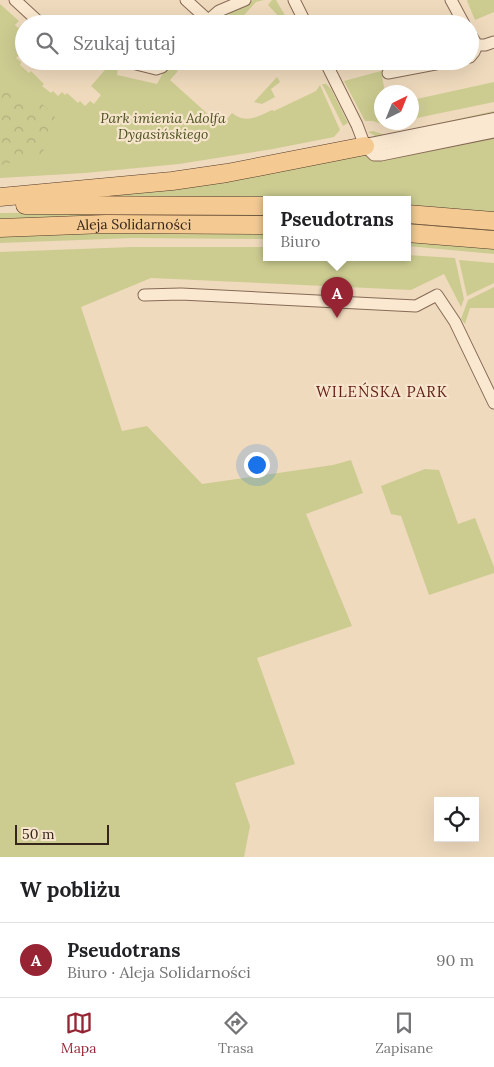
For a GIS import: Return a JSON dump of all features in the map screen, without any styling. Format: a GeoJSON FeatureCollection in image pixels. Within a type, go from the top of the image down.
{"type":"FeatureCollection","features":[{"type":"Feature","properties":{"kind":"main road"},"geometry":{"type":"LineString","coordinates":[[0,197],[172,181],[227,173],[365,146]]}},
{"type":"Feature","properties":{"kind":"main road","name":"Aleja Solidarności"},"geometry":{"type":"LineString","coordinates":[[0,204],[263,206]]}},
{"type":"Feature","properties":{"kind":"main road"},"geometry":{"type":"LineString","coordinates":[[411,214],[494,221]]}},
{"type":"Feature","properties":{"kind":"main road","name":"Aleja Solidarności"},"geometry":{"type":"LineString","coordinates":[[0,228],[106,224],[263,225]]}},
{"type":"Feature","properties":{"kind":"main road"},"geometry":{"type":"LineString","coordinates":[[411,233],[494,240]]}},
{"type":"Feature","properties":{"kind":"street"},"geometry":{"type":"LineString","coordinates":[[15,0],[31,15]]}},
{"type":"Feature","properties":{"kind":"street"},"geometry":{"type":"LineString","coordinates":[[186,0],[200,15]]}},
{"type":"Feature","properties":{"kind":"street"},"geometry":{"type":"LineString","coordinates":[[214,15],[219,11],[245,0]]}},
{"type":"Feature","properties":{"kind":"street"},"geometry":{"type":"LineString","coordinates":[[294,0],[302,15]]}},
{"type":"Feature","properties":{"kind":"street"},"geometry":{"type":"LineString","coordinates":[[451,0],[459,15]]}},
{"type":"Feature","properties":{"kind":"street"},"geometry":{"type":"LineString","coordinates":[[479,45],[494,42]]}},
{"type":"Feature","properties":{"kind":"street"},"geometry":{"type":"LineString","coordinates":[[329,70],[365,146],[374,155],[494,132]]}},
{"type":"Feature","properties":{"kind":"street"},"geometry":{"type":"LineString","coordinates":[[388,73],[404,70]]}},
{"type":"Feature","properties":{"kind":"street"},"geometry":{"type":"LineString","coordinates":[[365,146],[494,120]]}},
{"type":"Feature","properties":{"kind":"street"},"geometry":{"type":"LineString","coordinates":[[144,295],[181,294],[416,306],[437,295],[455,322],[494,403]]}},
{"type":"Feature","properties":{"kind":"green space"},"geometry":{"type":"Polygon","coordinates":[[[253,0],[264,0],[256,2],[244,15],[228,15],[230,12],[243,7],[253,0]]]}},
{"type":"Feature","properties":{"kind":"green space"},"geometry":{"type":"Polygon","coordinates":[[[272,0],[276,0],[285,15],[277,15],[268,5],[272,0]]]}},
{"type":"Feature","properties":{"kind":"green space"},"geometry":{"type":"Polygon","coordinates":[[[494,0],[494,12],[479,18],[479,15],[473,15],[467,1],[494,0]]]}},
{"type":"Feature","properties":{"kind":"green space","name":"Park imienia Adolfa Dygasińskiego"},"geometry":{"type":"Polygon","coordinates":[[[0,4],[15,17],[15,70],[26,70],[29,73],[31,71],[44,84],[42,86],[51,93],[53,91],[58,96],[62,92],[65,95],[67,93],[78,103],[80,101],[85,106],[90,101],[94,104],[101,95],[91,86],[105,70],[118,70],[117,75],[157,84],[166,70],[176,70],[178,71],[170,80],[221,126],[232,113],[247,119],[256,117],[272,110],[274,111],[316,91],[320,85],[340,130],[334,137],[179,164],[85,173],[0,178],[0,4]]]}},
{"type":"Feature","properties":{"kind":"green space"},"geometry":{"type":"Polygon","coordinates":[[[381,71],[384,85],[374,85],[374,121],[365,121],[344,81],[381,71]]]}},
{"type":"Feature","properties":{"kind":"green space"},"geometry":{"type":"Polygon","coordinates":[[[277,77],[280,82],[271,89],[275,97],[262,104],[254,102],[277,77]]]}},
{"type":"Feature","properties":{"kind":"green space"},"geometry":{"type":"Polygon","coordinates":[[[0,78],[20,102],[30,97],[45,106],[63,126],[45,133],[43,157],[0,165],[0,78]]]}},
{"type":"Feature","properties":{"kind":"green space"},"geometry":{"type":"Polygon","coordinates":[[[494,82],[494,102],[419,118],[419,98],[494,82]]]}},
{"type":"Feature","properties":{"kind":"green space"},"geometry":{"type":"Polygon","coordinates":[[[322,84],[326,84],[331,89],[348,123],[343,126],[322,84]]]}},
{"type":"Feature","properties":{"kind":"green space"},"geometry":{"type":"Polygon","coordinates":[[[494,111],[494,115],[419,128],[494,111]]]}},
{"type":"Feature","properties":{"kind":"green space"},"geometry":{"type":"Polygon","coordinates":[[[414,130],[377,137],[368,132],[373,131],[386,135],[414,130]]]}},
{"type":"Feature","properties":{"kind":"green space"},"geometry":{"type":"Polygon","coordinates":[[[494,136],[494,213],[411,206],[411,196],[263,196],[263,198],[94,197],[360,153],[373,159],[494,136]]]}},
{"type":"Feature","properties":{"kind":"green space"},"geometry":{"type":"Polygon","coordinates":[[[132,212],[263,215],[263,218],[0,221],[0,213],[132,212]]]}},
{"type":"Feature","properties":{"kind":"green space"},"geometry":{"type":"Polygon","coordinates":[[[411,222],[494,229],[494,233],[411,225],[411,222]]]}},
{"type":"Feature","properties":{"kind":"green space"},"geometry":{"type":"Polygon","coordinates":[[[56,232],[263,232],[263,239],[133,238],[0,243],[0,235],[56,232]]]}},
{"type":"Feature","properties":{"kind":"green space"},"geometry":{"type":"Polygon","coordinates":[[[411,239],[494,247],[494,254],[411,246],[411,239]]]}},
{"type":"Feature","properties":{"kind":"green space"},"geometry":{"type":"Polygon","coordinates":[[[132,247],[263,247],[263,261],[411,261],[411,255],[455,258],[464,299],[461,307],[444,274],[411,290],[151,278],[81,307],[122,431],[147,426],[202,484],[333,465],[351,460],[363,493],[306,514],[352,626],[257,658],[295,764],[235,783],[250,826],[244,857],[0,857],[0,252],[132,247]]]}},
{"type":"Feature","properties":{"kind":"green space"},"geometry":{"type":"Polygon","coordinates":[[[459,260],[494,263],[494,283],[467,296],[459,260]]]}},
{"type":"Feature","properties":{"kind":"green space"},"geometry":{"type":"Polygon","coordinates":[[[494,287],[494,308],[470,308],[465,324],[461,319],[468,300],[494,287]]]}},
{"type":"Feature","properties":{"kind":"green space"},"geometry":{"type":"Polygon","coordinates":[[[425,469],[439,470],[458,524],[475,518],[494,567],[494,573],[429,595],[401,516],[391,514],[381,486],[425,469]]]}},
{"type":"Feature","properties":{"kind":"place","name":"Pseudotrans"},"geometry":{"type":"Point","coordinates":[337,318]}},
{"type":"Feature","properties":{"kind":"district","name":"WILEŃSKA PARK"},"geometry":{"type":"Point","coordinates":[382,391]}}]}
